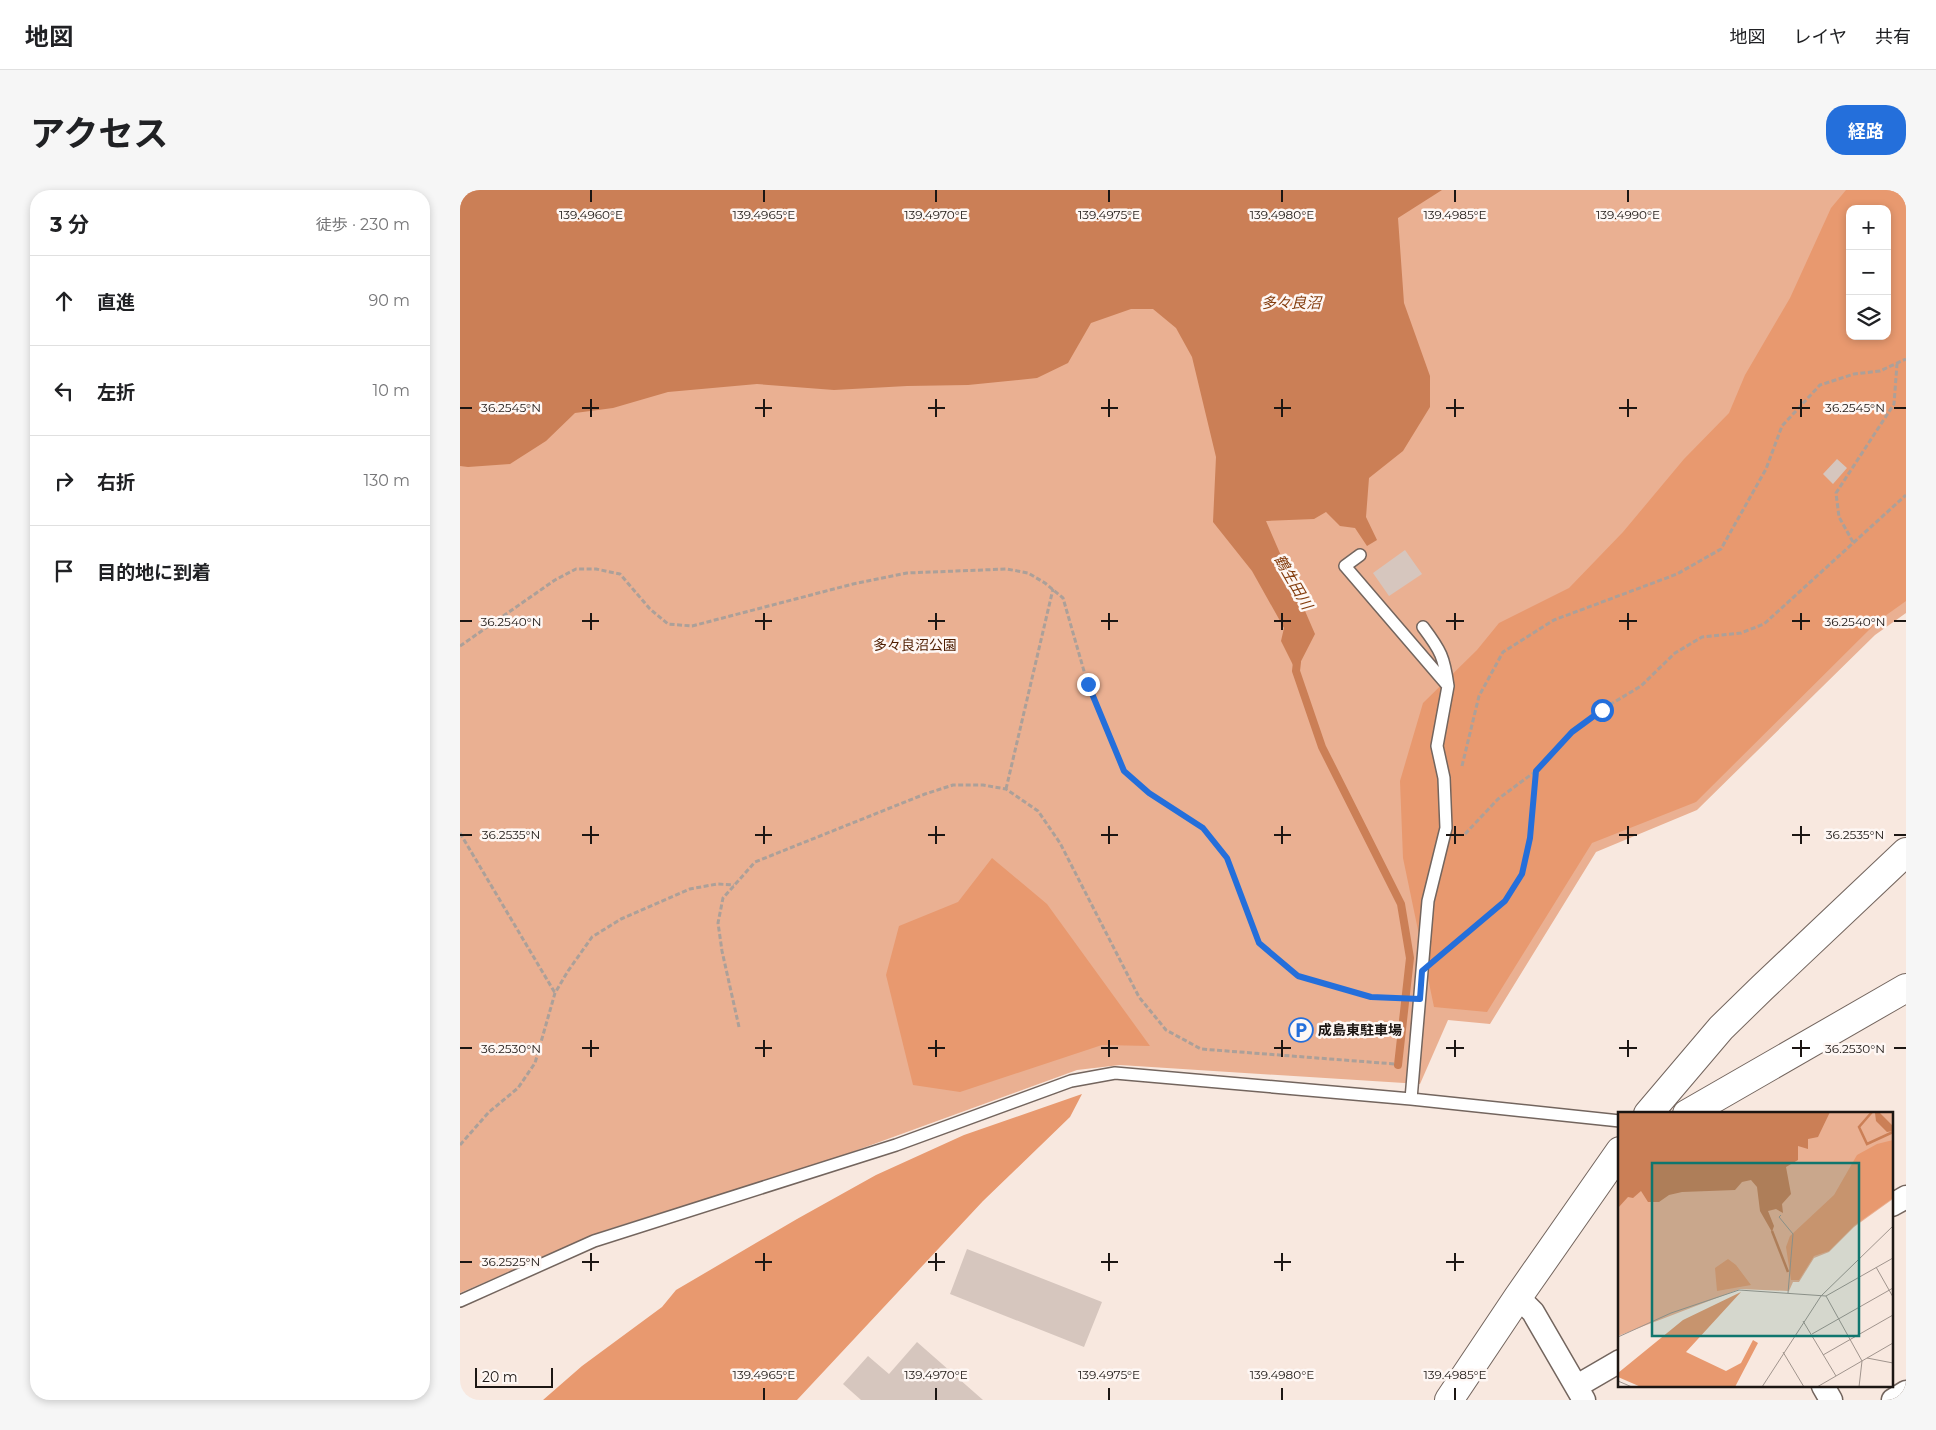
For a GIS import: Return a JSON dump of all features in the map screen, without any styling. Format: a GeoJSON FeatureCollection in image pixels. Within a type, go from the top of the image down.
{"type":"FeatureCollection","features":[{"type":"Feature","properties":{"kind":"street"},"geometry":{"type":"LineString","coordinates":[[1650,1112],[1721,1028],[1906,852]]}},
{"type":"Feature","properties":{"kind":"street"},"geometry":{"type":"LineString","coordinates":[[1690,1112],[1906,988]]}},
{"type":"Feature","properties":{"kind":"street"},"geometry":{"type":"LineString","coordinates":[[1449,1400],[1618,1154]]}},
{"type":"Feature","properties":{"kind":"street"},"geometry":{"type":"LineString","coordinates":[[1894,1204],[1906,1197]]}},
{"type":"Feature","properties":{"kind":"street"},"geometry":{"type":"LineString","coordinates":[[1518,1297],[1533,1312],[1580,1393],[1618,1363]]}},
{"type":"Feature","properties":{"kind":"street"},"geometry":{"type":"LineString","coordinates":[[1824,1388],[1831,1400]]}},
{"type":"Feature","properties":{"kind":"street"},"geometry":{"type":"LineString","coordinates":[[1892,1400],[1906,1392]]}},
{"type":"Feature","properties":{"kind":"lane"},"geometry":{"type":"LineString","coordinates":[[1360,555],[1345,566],[1448,686]]}},
{"type":"Feature","properties":{"kind":"lane"},"geometry":{"type":"LineString","coordinates":[[1411,1099],[1428,901],[1446,828],[1444,778],[1437,746],[1448,686],[1441,652],[1423,627]]}},
{"type":"Feature","properties":{"kind":"lane"},"geometry":{"type":"LineString","coordinates":[[460,1300],[594,1241],[896,1145],[1071,1081],[1115,1073],[1411,1099],[1618,1121]]}},
{"type":"Feature","properties":{"kind":"path"},"geometry":{"type":"LineString","coordinates":[[1460,771],[1479,696],[1503,652],[1554,620],[1676,574],[1721,549],[1766,469],[1782,426],[1820,385],[1854,374],[1880,371],[1906,359]]}},
{"type":"Feature","properties":{"kind":"path"},"geometry":{"type":"LineString","coordinates":[[1853,542],[1839,517],[1836,493],[1894,404],[1897,364]]}},
{"type":"Feature","properties":{"kind":"path"},"geometry":{"type":"LineString","coordinates":[[1441,848],[1463,836],[1498,799],[1536,771],[1572,732],[1602,710],[1641,686],[1675,653],[1702,637],[1741,633],[1764,624],[1906,495]]}},
{"type":"Feature","properties":{"kind":"path"},"geometry":{"type":"LineString","coordinates":[[460,646],[555,580],[576,569],[596,569],[620,574],[650,609],[668,624],[692,626],[853,584],[907,573],[1007,569],[1028,573],[1053,589],[1063,598],[1088,684],[1124,771],[1149,793],[1203,828],[1227,858],[1259,943],[1298,976],[1371,997],[1420,999]]}},
{"type":"Feature","properties":{"kind":"path"},"geometry":{"type":"LineString","coordinates":[[1006,789],[1053,589]]}},
{"type":"Feature","properties":{"kind":"path"},"geometry":{"type":"LineString","coordinates":[[1422,971],[1505,901],[1522,874],[1530,838],[1536,771]]}},
{"type":"Feature","properties":{"kind":"path"},"geometry":{"type":"LineString","coordinates":[[739,1027],[718,923],[723,898],[755,862],[925,794],[953,785],[983,785],[1006,789],[1038,811],[1060,843],[1140,997],[1166,1030],[1201,1049],[1398,1064]]}},
{"type":"Feature","properties":{"kind":"path"},"geometry":{"type":"LineString","coordinates":[[460,833],[555,993]]}},
{"type":"Feature","properties":{"kind":"path"},"geometry":{"type":"LineString","coordinates":[[460,1145],[489,1112],[518,1088],[535,1063],[555,993],[592,937],[621,918],[690,889],[717,884],[734,885]]}},
{"type":"Feature","properties":{"kind":"green space","name":"多々良沼公園"},"geometry":{"type":"Polygon","coordinates":[[[460,190],[1906,190],[1906,613],[1875,635],[1697,810],[1596,852],[1490,1024],[1448,1020],[1420,1084],[1120,1065],[1077,1070],[830,1160],[606,1230],[460,1293],[460,190]]]}},
{"type":"Feature","properties":{"kind":"shaded area"},"geometry":{"type":"Polygon","coordinates":[[[1846,190],[1906,190],[1906,601],[1878,621],[1696,802],[1592,843],[1487,1012],[1434,1007],[1403,858],[1400,781],[1423,703],[1477,650],[1499,623],[1569,588],[1623,532],[1684,459],[1729,413],[1745,375],[1790,298],[1831,208],[1846,190]]]}},
{"type":"Feature","properties":{"kind":"shaded area"},"geometry":{"type":"Polygon","coordinates":[[[992,858],[1047,904],[1150,1046],[1102,1045],[960,1092],[913,1085],[886,975],[899,926],[958,902],[992,858]]]}},
{"type":"Feature","properties":{"kind":"shaded area"},"geometry":{"type":"Polygon","coordinates":[[[1082,1094],[1070,1117],[983,1201],[797,1400],[543,1400],[582,1366],[662,1307],[676,1290],[797,1219],[876,1175],[964,1135],[1082,1094]]]}},
{"type":"Feature","properties":{"kind":"water","name":"多々良沼"},"geometry":{"type":"Polygon","coordinates":[[[460,190],[1442,190],[1398,218],[1404,303],[1430,376],[1430,407],[1403,451],[1369,478],[1366,517],[1377,540],[1367,546],[1355,528],[1340,526],[1326,512],[1314,519],[1266,521],[1315,634],[1296,671],[1281,641],[1284,628],[1252,571],[1213,522],[1216,457],[1192,357],[1176,328],[1153,309],[1131,309],[1091,323],[1068,363],[1037,378],[968,385],[834,390],[757,384],[668,392],[613,408],[575,413],[546,441],[510,464],[460,466],[460,190]]]}},
{"type":"Feature","properties":{"kind":"building"},"geometry":{"type":"Polygon","coordinates":[[[1837,459],[1847,468],[1833,484],[1823,474],[1837,459]]]}},
{"type":"Feature","properties":{"kind":"building"},"geometry":{"type":"Polygon","coordinates":[[[1405,550],[1422,574],[1389,596],[1373,573],[1405,550]]]}},
{"type":"Feature","properties":{"kind":"building"},"geometry":{"type":"Polygon","coordinates":[[[967,1249],[1102,1302],[1084,1347],[950,1294],[967,1249]]]}},
{"type":"Feature","properties":{"kind":"building"},"geometry":{"type":"Polygon","coordinates":[[[917,1342],[983,1400],[861,1400],[843,1384],[868,1356],[889,1374],[917,1342]]]}},
{"type":"Feature","properties":{"kind":"waterway","name":"鶴生田川"},"geometry":{"type":"LineString","coordinates":[[1297,662],[1296,671],[1322,747],[1401,904],[1410,958],[1398,1065]]}},
{"type":"Feature","properties":{"kind":"place","name":"成島東駐車場"},"geometry":{"type":"Point","coordinates":[1301,1030]}},
{"type":"Feature","properties":{"kind":"route"},"geometry":{"type":"LineString","coordinates":[[1088,684],[1124,771],[1149,793],[1203,828],[1227,858],[1259,943],[1298,976],[1371,997],[1420,999],[1422,971],[1505,901],[1522,874],[1530,838],[1535,799],[1536,771],[1572,732],[1602,710]]}}]}
